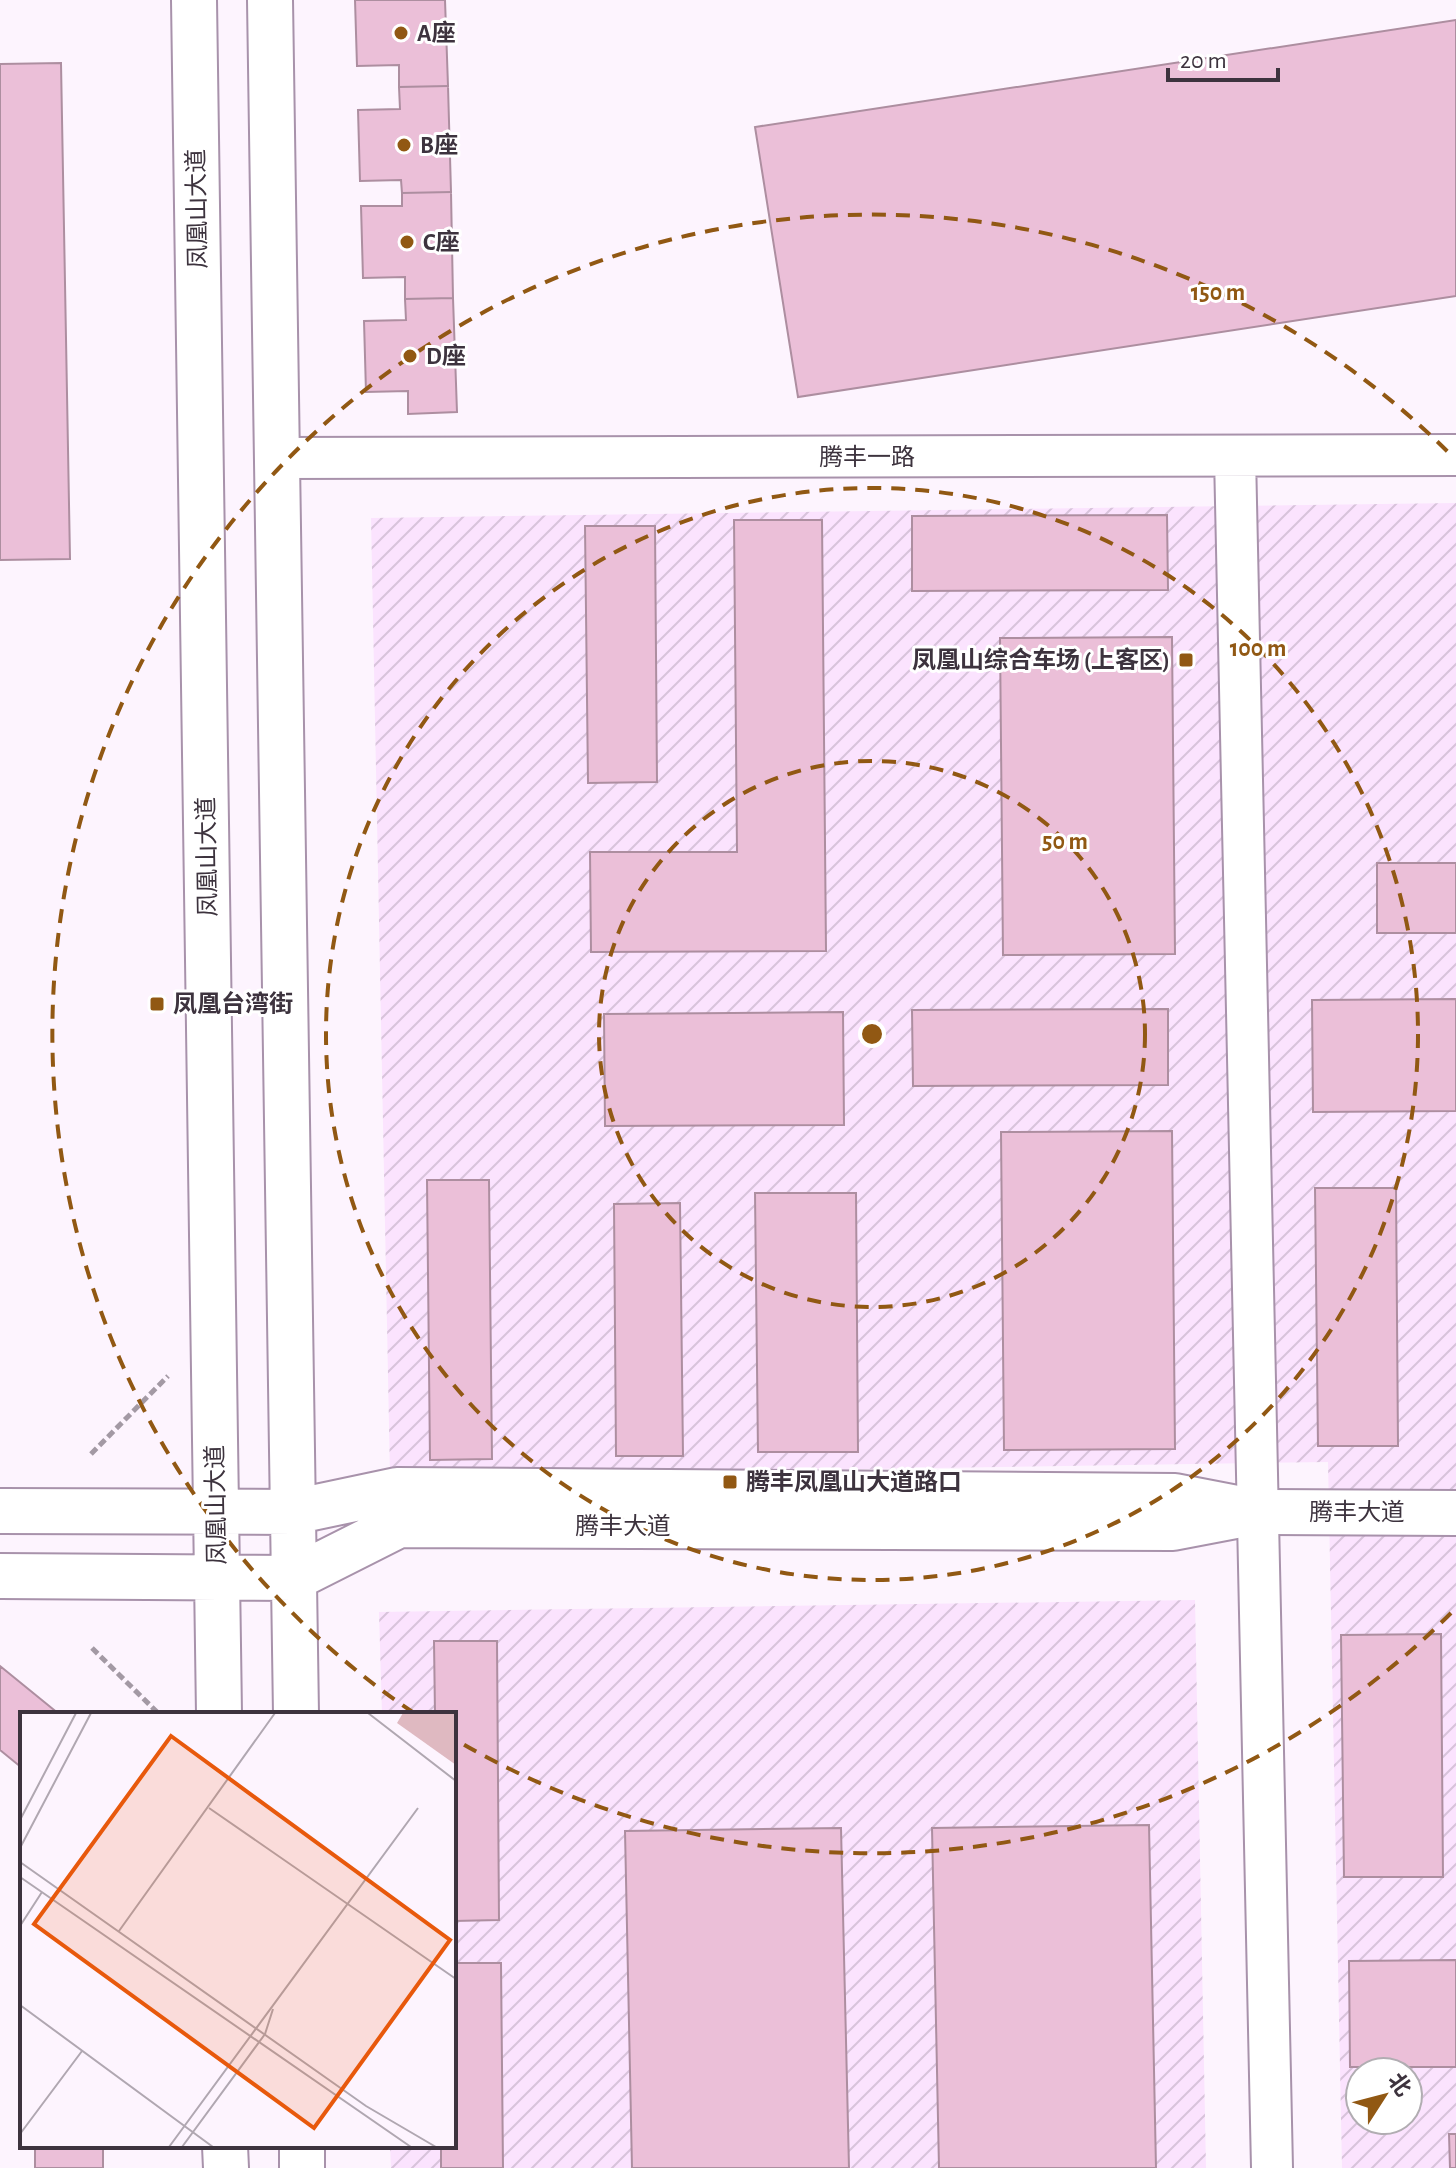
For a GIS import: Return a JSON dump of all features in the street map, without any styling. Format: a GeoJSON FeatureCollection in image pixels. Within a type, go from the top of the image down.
{"type":"FeatureCollection","features":[{"type":"Feature","properties":{"kind":"main road","name":"凤凰山大道"},"geometry":{"type":"LineString","coordinates":[[194,0],[219,1712]]}},
{"type":"Feature","properties":{"kind":"main road"},"geometry":{"type":"LineString","coordinates":[[270,0],[296,1712]]}},
{"type":"Feature","properties":{"kind":"main road","name":"腾丰大道"},"geometry":{"type":"LineString","coordinates":[[0,1511],[293,1512],[397,1490],[1175,1496],[1258,1512],[1456,1513]]}},
{"type":"Feature","properties":{"kind":"main road","name":"腾丰大道"},"geometry":{"type":"LineString","coordinates":[[0,1576],[294,1578],[399,1525],[1173,1528],[1258,1512]]}},
{"type":"Feature","properties":{"kind":"main road"},"geometry":{"type":"LineString","coordinates":[[225,2148],[226,2168]]}},
{"type":"Feature","properties":{"kind":"street","name":"腾丰一路"},"geometry":{"type":"LineString","coordinates":[[277,458],[1456,455]]}},
{"type":"Feature","properties":{"kind":"street"},"geometry":{"type":"LineString","coordinates":[[1235,456],[1272,2168]]}},
{"type":"Feature","properties":{"kind":"path"},"geometry":{"type":"LineString","coordinates":[[91,1454],[168,1376]]}},
{"type":"Feature","properties":{"kind":"path"},"geometry":{"type":"LineString","coordinates":[[92,1648],[157,1712]]}},
{"type":"Feature","properties":{"kind":"shaded area"},"geometry":{"type":"Polygon","coordinates":[[[1456,503],[1456,2168],[1342,2168],[1328,1462],[390,1476],[371,518],[1456,503]]]}},
{"type":"Feature","properties":{"kind":"shaded area"},"geometry":{"type":"Polygon","coordinates":[[[1195,1600],[1206,2168],[391,2168],[390,2148],[456,2148],[456,1712],[382,1712],[379,1612],[1195,1600]]]}},
{"type":"Feature","properties":{"kind":"building","name":"A座"},"geometry":{"type":"Polygon","coordinates":[[[355,0],[445,0],[448,86],[399,87],[399,65],[357,66],[355,0]]]}},
{"type":"Feature","properties":{"kind":"building"},"geometry":{"type":"Polygon","coordinates":[[[1456,20],[1456,296],[798,397],[755,127],[1456,20]]]}},
{"type":"Feature","properties":{"kind":"building"},"geometry":{"type":"Polygon","coordinates":[[[61,63],[70,559],[0,560],[0,64],[61,63]]]}},
{"type":"Feature","properties":{"kind":"building","name":"B座"},"geometry":{"type":"Polygon","coordinates":[[[448,86],[451,192],[402,193],[401,180],[360,181],[358,110],[400,109],[399,87],[448,86]]]}},
{"type":"Feature","properties":{"kind":"building","name":"C座"},"geometry":{"type":"Polygon","coordinates":[[[451,192],[453,298],[405,299],[405,277],[363,278],[361,206],[402,206],[402,193],[451,192]]]}},
{"type":"Feature","properties":{"kind":"building","name":"D座"},"geometry":{"type":"Polygon","coordinates":[[[453,298],[457,412],[408,414],[408,391],[366,392],[364,321],[406,320],[405,299],[453,298]]]}},
{"type":"Feature","properties":{"kind":"building"},"geometry":{"type":"Polygon","coordinates":[[[1167,515],[1168,590],[912,591],[912,516],[1167,515]]]}},
{"type":"Feature","properties":{"kind":"building"},"geometry":{"type":"Polygon","coordinates":[[[734,520],[822,520],[826,951],[591,952],[590,852],[737,852],[734,520]]]}},
{"type":"Feature","properties":{"kind":"building"},"geometry":{"type":"Polygon","coordinates":[[[585,526],[655,526],[657,782],[588,783],[585,526]]]}},
{"type":"Feature","properties":{"kind":"building"},"geometry":{"type":"Polygon","coordinates":[[[1172,637],[1175,954],[1003,955],[1000,638],[1172,637]]]}},
{"type":"Feature","properties":{"kind":"building"},"geometry":{"type":"Polygon","coordinates":[[[1377,863],[1456,863],[1456,933],[1377,933],[1377,863]]]}},
{"type":"Feature","properties":{"kind":"building"},"geometry":{"type":"Polygon","coordinates":[[[1456,999],[1456,1111],[1313,1112],[1312,1000],[1456,999]]]}},
{"type":"Feature","properties":{"kind":"building"},"geometry":{"type":"Polygon","coordinates":[[[1168,1009],[1168,1085],[913,1086],[912,1010],[1168,1009]]]}},
{"type":"Feature","properties":{"kind":"building"},"geometry":{"type":"Polygon","coordinates":[[[843,1012],[844,1125],[605,1126],[604,1014],[843,1012]]]}},
{"type":"Feature","properties":{"kind":"building"},"geometry":{"type":"Polygon","coordinates":[[[1172,1131],[1175,1449],[1004,1450],[1001,1132],[1172,1131]]]}},
{"type":"Feature","properties":{"kind":"building"},"geometry":{"type":"Polygon","coordinates":[[[427,1180],[489,1180],[492,1459],[430,1460],[427,1180]]]}},
{"type":"Feature","properties":{"kind":"building"},"geometry":{"type":"Polygon","coordinates":[[[1315,1188],[1396,1188],[1398,1446],[1318,1446],[1315,1188]]]}},
{"type":"Feature","properties":{"kind":"building"},"geometry":{"type":"Polygon","coordinates":[[[755,1193],[856,1193],[858,1452],[758,1452],[755,1193]]]}},
{"type":"Feature","properties":{"kind":"building"},"geometry":{"type":"Polygon","coordinates":[[[680,1203],[683,1456],[616,1456],[614,1204],[680,1203]]]}},
{"type":"Feature","properties":{"kind":"building"},"geometry":{"type":"Polygon","coordinates":[[[1441,1634],[1443,1877],[1344,1877],[1341,1635],[1441,1634]]]}},
{"type":"Feature","properties":{"kind":"building"},"geometry":{"type":"Polygon","coordinates":[[[434,1641],[497,1641],[499,1920],[456,1921],[456,1712],[435,1712],[434,1641]]]}},
{"type":"Feature","properties":{"kind":"building"},"geometry":{"type":"Polygon","coordinates":[[[0,1666],[57,1712],[20,1712],[20,1766],[0,1750],[0,1666]]]}},
{"type":"Feature","properties":{"kind":"building"},"geometry":{"type":"Polygon","coordinates":[[[1149,1825],[1156,2168],[939,2168],[932,1828],[1149,1825]]]}},
{"type":"Feature","properties":{"kind":"building"},"geometry":{"type":"Polygon","coordinates":[[[841,1828],[849,2168],[632,2168],[625,1831],[841,1828]]]}},
{"type":"Feature","properties":{"kind":"building"},"geometry":{"type":"Polygon","coordinates":[[[1456,1960],[1456,2067],[1424,2067],[1424,2056],[1350,2056],[1349,1961],[1456,1960]]]}},
{"type":"Feature","properties":{"kind":"building"},"geometry":{"type":"Polygon","coordinates":[[[456,1963],[501,1963],[503,2168],[441,2168],[441,2148],[456,2148],[456,1963]]]}},
{"type":"Feature","properties":{"kind":"building"},"geometry":{"type":"Polygon","coordinates":[[[1449,2134],[1456,2134],[1456,2168],[1450,2168],[1449,2134]]]}},
{"type":"Feature","properties":{"kind":"building"},"geometry":{"type":"Polygon","coordinates":[[[35,2148],[103,2148],[103,2168],[35,2168],[35,2148]]]}},
{"type":"Feature","properties":{"kind":"place","name":"A座"},"geometry":{"type":"Point","coordinates":[401,33]}},
{"type":"Feature","properties":{"kind":"place","name":"B座"},"geometry":{"type":"Point","coordinates":[404,145]}},
{"type":"Feature","properties":{"kind":"place","name":"C座"},"geometry":{"type":"Point","coordinates":[407,242]}},
{"type":"Feature","properties":{"kind":"place","name":"D座"},"geometry":{"type":"Point","coordinates":[410,356]}},
{"type":"Feature","properties":{"kind":"place","name":"凤凰山综合车场 (上客区)"},"geometry":{"type":"Point","coordinates":[1186,660]}},
{"type":"Feature","properties":{"kind":"place","name":"凤凰台湾街"},"geometry":{"type":"Point","coordinates":[157,1004]}},
{"type":"Feature","properties":{"kind":"place","name":"腾丰凤凰山大道路口"},"geometry":{"type":"Point","coordinates":[730,1482]}}]}
